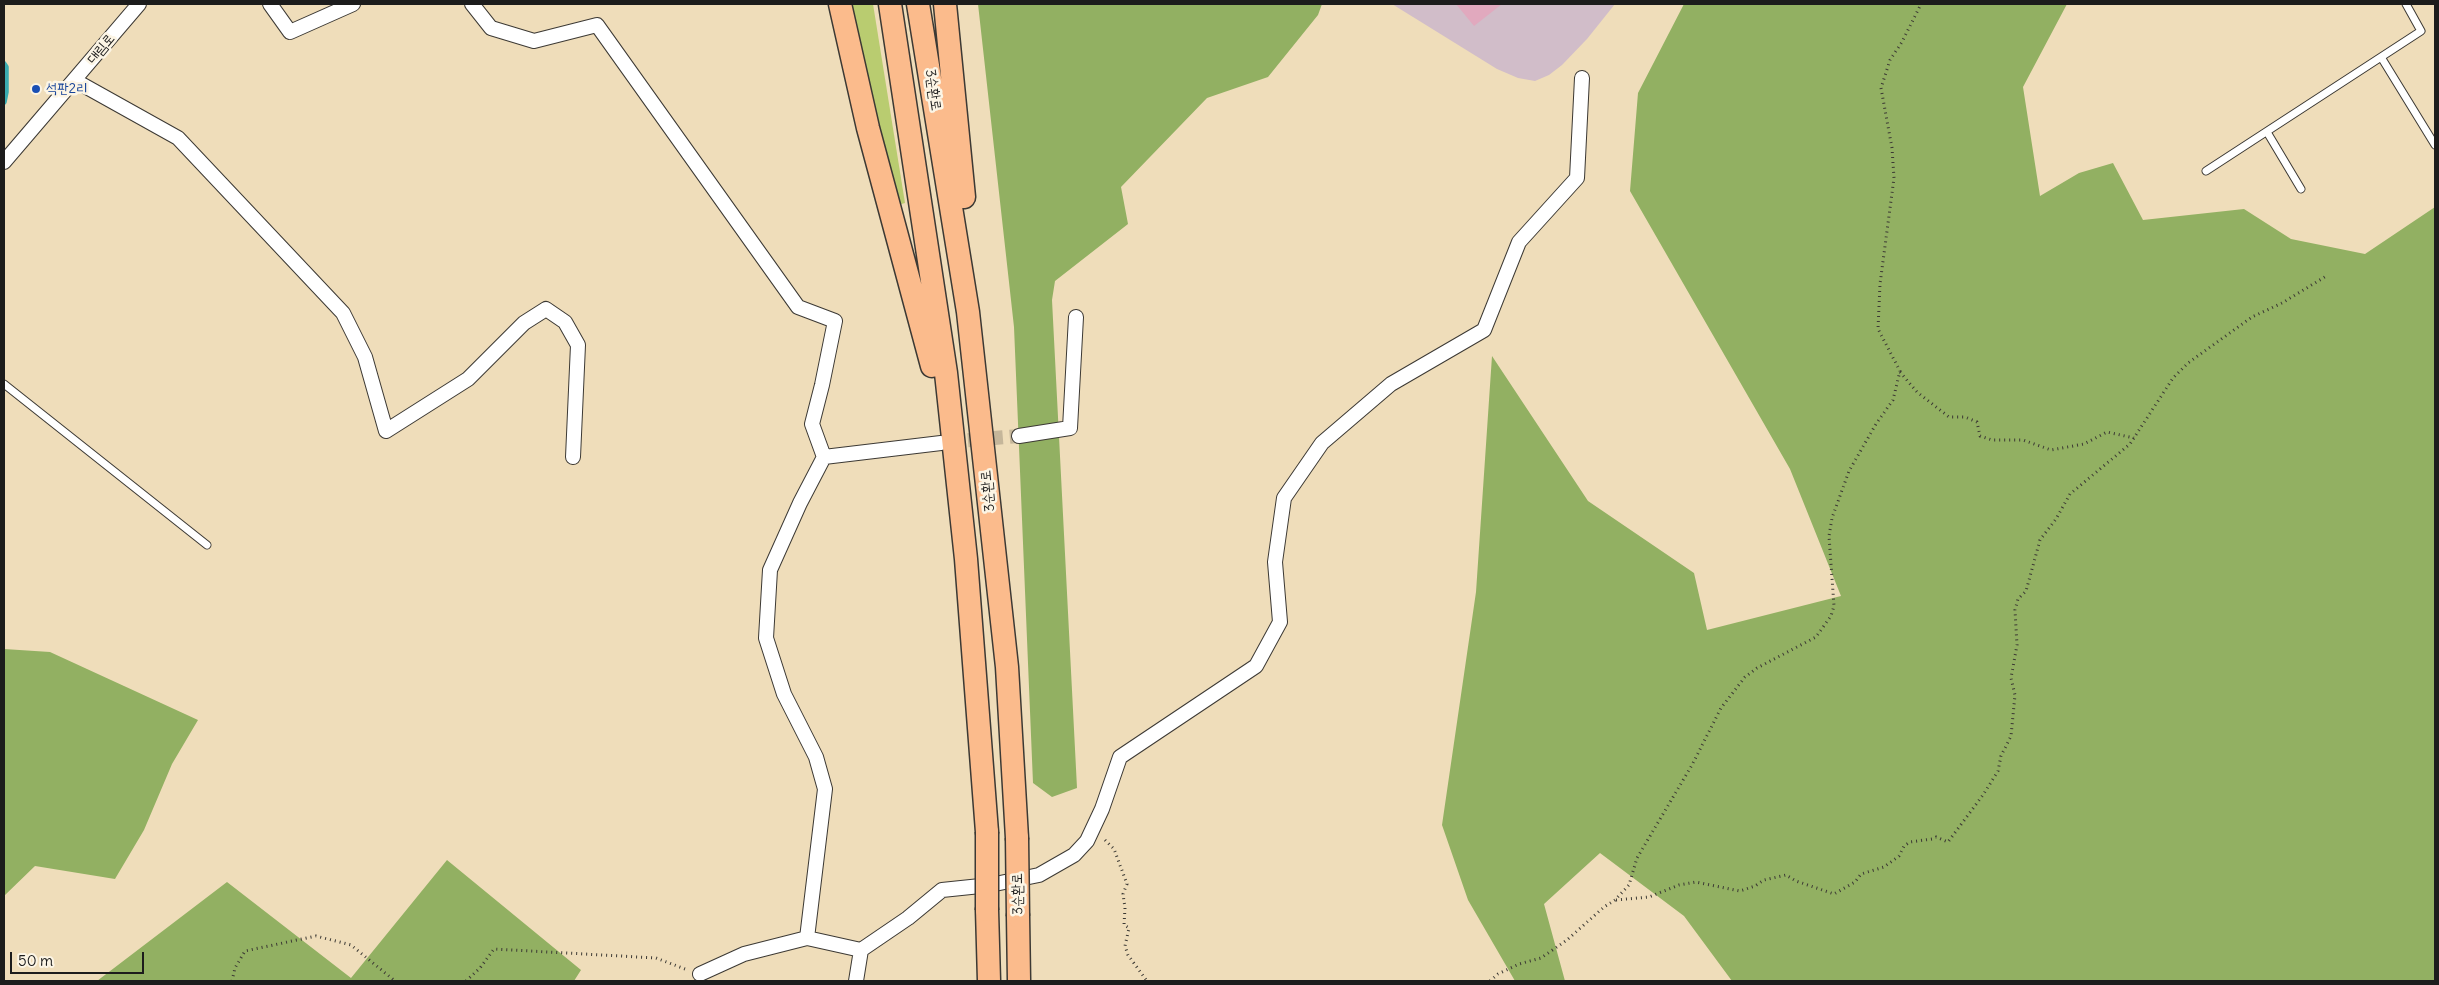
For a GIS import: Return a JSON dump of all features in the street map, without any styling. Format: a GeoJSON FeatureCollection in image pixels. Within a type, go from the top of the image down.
{"type":"FeatureCollection","features":[{"type":"Feature","properties":{"kind":"highway"},"geometry":{"type":"LineString","coordinates":[[840,4],[868,128],[948,448]]}},
{"type":"Feature","properties":{"kind":"highway","name":"3순환로"},"geometry":{"type":"LineString","coordinates":[[890,4],[946,373],[948,448],[966,559],[987,832],[989,981]]}},
{"type":"Feature","properties":{"kind":"highway","name":"3순환로"},"geometry":{"type":"LineString","coordinates":[[918,4],[968,312],[1007,667],[1017,838],[1019,981]]}},
{"type":"Feature","properties":{"kind":"highway"},"geometry":{"type":"LineString","coordinates":[[945,4],[997,579]]}},
{"type":"Feature","properties":{"kind":"street","name":"대림로"},"geometry":{"type":"LineString","coordinates":[[4,162],[139,4]]}},
{"type":"Feature","properties":{"kind":"street"},"geometry":{"type":"LineString","coordinates":[[270,4],[290,32],[353,4]]}},
{"type":"Feature","properties":{"kind":"street"},"geometry":{"type":"LineString","coordinates":[[472,4],[491,28],[534,41],[596,25],[798,307],[835,321],[812,424],[824,456],[800,502],[770,570],[766,638],[784,694],[816,757],[825,789],[807,938]]}},
{"type":"Feature","properties":{"kind":"street"},"geometry":{"type":"LineString","coordinates":[[856,981],[861,950],[908,918],[942,890],[990,885],[1038,875],[1074,855],[1087,840],[1102,809],[1120,758],[1256,666],[1280,622],[1276,562],[1284,498],[1322,442],[1391,384],[1484,330],[1519,242],[1577,178],[1582,78]]}},
{"type":"Feature","properties":{"kind":"street"},"geometry":{"type":"LineString","coordinates":[[74,80],[178,138],[343,313],[365,357],[386,431],[468,380],[524,322],[546,309],[565,322],[578,345],[573,457]]}},
{"type":"Feature","properties":{"kind":"street"},"geometry":{"type":"LineString","coordinates":[[1019,436],[1070,428],[1076,316]]}},
{"type":"Feature","properties":{"kind":"street"},"geometry":{"type":"LineString","coordinates":[[824,456],[948,448]]}},
{"type":"Feature","properties":{"kind":"street"},"geometry":{"type":"LineString","coordinates":[[700,974],[744,954],[807,938],[861,950]]}},
{"type":"Feature","properties":{"kind":"lane"},"geometry":{"type":"LineString","coordinates":[[2206,171],[2422,31],[2406,4]]}},
{"type":"Feature","properties":{"kind":"lane"},"geometry":{"type":"LineString","coordinates":[[2381,57],[2435,145]]}},
{"type":"Feature","properties":{"kind":"lane"},"geometry":{"type":"LineString","coordinates":[[2267,132],[2301,189]]}},
{"type":"Feature","properties":{"kind":"lane"},"geometry":{"type":"LineString","coordinates":[[4,384],[207,545]]}},
{"type":"Feature","properties":{"kind":"path"},"geometry":{"type":"LineString","coordinates":[[1920,4],[1902,42],[1890,60],[1881,88],[1892,148],[1894,178],[1880,284],[1878,329],[1900,371],[1917,392],[1949,417],[1965,418],[1976,422],[1980,436],[1992,440],[2023,440],[2051,450],[2084,444],[2107,432],[2134,438]]}},
{"type":"Feature","properties":{"kind":"path"},"geometry":{"type":"LineString","coordinates":[[1615,900],[1649,897],[1679,885],[1696,882],[1740,890],[1755,886],[1764,880],[1786,874],[1796,881],[1834,894],[1855,882],[1861,874],[1884,867],[1899,856],[1904,846],[1910,842],[1932,840],[1936,837],[1948,842],[1983,795],[1998,771],[2000,756],[2011,736],[2015,695],[2011,678],[2017,645],[2015,610],[2018,599],[2026,591],[2040,540],[2056,519],[2070,494],[2130,444],[2173,378],[2188,363],[2252,317],[2282,303],[2328,275]]}},
{"type":"Feature","properties":{"kind":"path"},"geometry":{"type":"LineString","coordinates":[[1490,981],[1498,974],[1519,964],[1541,958],[1567,940],[1604,906],[1615,900],[1629,885],[1637,858],[1692,765],[1721,708],[1746,677],[1758,668],[1816,637],[1831,616],[1834,606],[1829,536],[1832,518],[1849,471],[1876,424],[1893,400],[1900,371]]}},
{"type":"Feature","properties":{"kind":"path"},"geometry":{"type":"LineString","coordinates":[[1087,840],[1103,839],[1114,849],[1127,884],[1123,894],[1126,908],[1124,925],[1129,928],[1125,946],[1128,955],[1147,981]]}},
{"type":"Feature","properties":{"kind":"path"},"geometry":{"type":"LineString","coordinates":[[232,981],[235,968],[245,951],[316,936],[351,945],[395,981]]}},
{"type":"Feature","properties":{"kind":"path"},"geometry":{"type":"LineString","coordinates":[[466,981],[480,968],[494,949],[656,958],[700,974]]}},
{"type":"Feature","properties":{"kind":"shaded area"},"geometry":{"type":"Polygon","coordinates":[[[1392,4],[1615,4],[1587,39],[1562,65],[1549,75],[1535,81],[1518,78],[1497,69],[1392,4]]]}},
{"type":"Feature","properties":{"kind":"green space"},"geometry":{"type":"Polygon","coordinates":[[[851,4],[873,4],[905,203],[898,205],[851,4]]]}},
{"type":"Feature","properties":{"kind":"green space"},"geometry":{"type":"Polygon","coordinates":[[[978,4],[1322,4],[1318,15],[1268,77],[1207,98],[1121,187],[1128,224],[1055,281],[1052,300],[1077,788],[1052,797],[1033,783],[1014,327],[978,4]]]}},
{"type":"Feature","properties":{"kind":"green space"},"geometry":{"type":"Polygon","coordinates":[[[1684,4],[2067,4],[2023,87],[2040,196],[2079,173],[2113,163],[2143,220],[2244,209],[2291,239],[2365,254],[2435,207],[2435,981],[1732,981],[1684,916],[1600,853],[1544,904],[1565,981],[1515,981],[1468,900],[1442,825],[1476,592],[1492,356],[1588,501],[1694,573],[1707,630],[1841,596],[1790,469],[1630,191],[1638,93],[1684,4]]]}},
{"type":"Feature","properties":{"kind":"green space"},"geometry":{"type":"Polygon","coordinates":[[[4,649],[50,652],[198,720],[172,764],[144,830],[115,879],[35,866],[4,896],[4,649]]]}},
{"type":"Feature","properties":{"kind":"green space"},"geometry":{"type":"Polygon","coordinates":[[[447,860],[581,970],[574,981],[97,981],[227,882],[351,978],[447,860]]]}},
{"type":"Feature","properties":{"kind":"building"},"geometry":{"type":"Polygon","coordinates":[[[1456,4],[1502,4],[1474,26],[1456,4]]]}},
{"type":"Feature","properties":{"kind":"waterway"},"geometry":{"type":"LineString","coordinates":[[4,64],[6,67],[4,102]]}},
{"type":"Feature","properties":{"kind":"tunnel"},"geometry":{"type":"LineString","coordinates":[[947,442],[1019,436]]}},
{"type":"Feature","properties":{"kind":"place","name":"석판2리"},"geometry":{"type":"Point","coordinates":[36,89]}}]}
